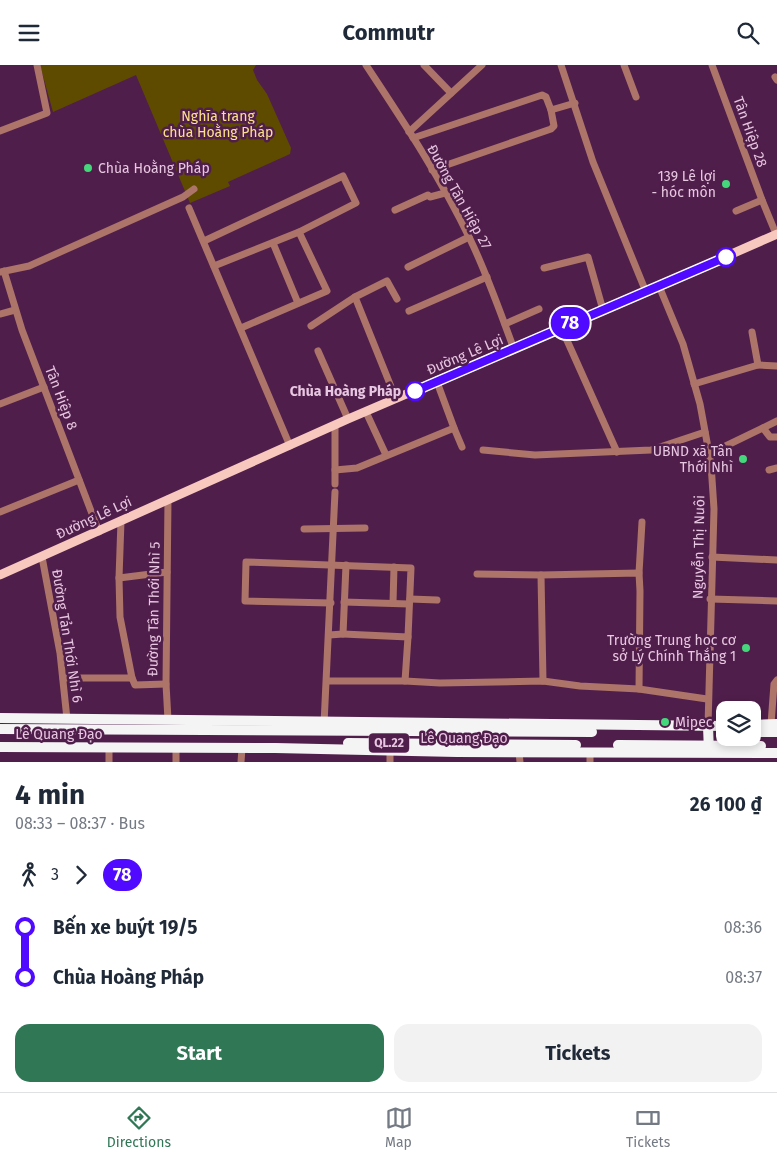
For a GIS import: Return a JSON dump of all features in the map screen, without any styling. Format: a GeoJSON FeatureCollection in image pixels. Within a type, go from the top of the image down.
{"type":"FeatureCollection","features":[{"type":"Feature","properties":{"kind":"highway","name":"Lê Quang Đạo"},"geometry":{"type":"LineString","coordinates":[[0,718],[168,720],[324,726]]}},
{"type":"Feature","properties":{"kind":"highway","name":"Lê Quang Đạo"},"geometry":{"type":"LineString","coordinates":[[0,729],[324,726],[707,729],[716,728]]}},
{"type":"Feature","properties":{"kind":"highway"},"geometry":{"type":"LineString","coordinates":[[761,726],[775,727]]}},
{"type":"Feature","properties":{"kind":"highway"},"geometry":{"type":"LineString","coordinates":[[761,731],[775,727]]}},
{"type":"Feature","properties":{"kind":"highway","name":"Lê Quang Đạo"},"geometry":{"type":"LineString","coordinates":[[707,729],[716,731]]}},
{"type":"Feature","properties":{"kind":"highway"},"geometry":{"type":"LineString","coordinates":[[707,729],[709,753]]}},
{"type":"Feature","properties":{"kind":"highway","name":"Lê Quang Đạo"},"geometry":{"type":"LineString","coordinates":[[0,740],[777,753]]}},
{"type":"Feature","properties":{"kind":"highway","name":"Lê Quang Đạo"},"geometry":{"type":"LineString","coordinates":[[0,747],[242,748],[390,751],[520,757],[590,757],[709,753],[777,746]]}},
{"type":"Feature","properties":{"kind":"main road","name":"Đường Lê Lợi"},"geometry":{"type":"LineString","coordinates":[[0,575],[348,419],[659,287],[777,234]]}},
{"type":"Feature","properties":{"kind":"street"},"geometry":{"type":"LineString","coordinates":[[0,131],[48,113],[37,65]]}},
{"type":"Feature","properties":{"kind":"street","name":"Đường Tân Hiệp 27"},"geometry":{"type":"LineString","coordinates":[[366,65],[432,170],[469,237],[487,277],[514,349]]}},
{"type":"Feature","properties":{"kind":"street"},"geometry":{"type":"LineString","coordinates":[[424,65],[451,93]]}},
{"type":"Feature","properties":{"kind":"street"},"geometry":{"type":"LineString","coordinates":[[411,135],[451,93],[482,65]]}},
{"type":"Feature","properties":{"kind":"street"},"geometry":{"type":"LineString","coordinates":[[561,65],[593,162],[646,291]]}},
{"type":"Feature","properties":{"kind":"street"},"geometry":{"type":"LineString","coordinates":[[624,65],[636,97]]}},
{"type":"Feature","properties":{"kind":"street","name":"Tân Hiệp 28"},"geometry":{"type":"LineString","coordinates":[[712,65],[762,200],[777,234]]}},
{"type":"Feature","properties":{"kind":"street"},"geometry":{"type":"LineString","coordinates":[[411,135],[542,95],[546,97],[554,125],[551,129],[432,170]]}},
{"type":"Feature","properties":{"kind":"street"},"geometry":{"type":"LineString","coordinates":[[551,110],[575,103]]}},
{"type":"Feature","properties":{"kind":"street"},"geometry":{"type":"LineString","coordinates":[[204,241],[343,176],[356,203],[299,232],[214,266]]}},
{"type":"Feature","properties":{"kind":"street"},"geometry":{"type":"LineString","coordinates":[[2,272],[29,266],[183,197],[194,189]]}},
{"type":"Feature","properties":{"kind":"street"},"geometry":{"type":"LineString","coordinates":[[395,210],[428,195],[430,197],[445,193]]}},
{"type":"Feature","properties":{"kind":"street"},"geometry":{"type":"LineString","coordinates":[[736,211],[762,200]]}},
{"type":"Feature","properties":{"kind":"street"},"geometry":{"type":"LineString","coordinates":[[189,208],[290,446]]}},
{"type":"Feature","properties":{"kind":"street"},"geometry":{"type":"LineString","coordinates":[[241,328],[327,291],[299,232]]}},
{"type":"Feature","properties":{"kind":"street"},"geometry":{"type":"LineString","coordinates":[[408,267],[469,237]]}},
{"type":"Feature","properties":{"kind":"street"},"geometry":{"type":"LineString","coordinates":[[273,243],[298,303]]}},
{"type":"Feature","properties":{"kind":"street"},"geometry":{"type":"LineString","coordinates":[[544,268],[588,257],[603,310]]}},
{"type":"Feature","properties":{"kind":"street","name":"Tân Hiệp 8"},"geometry":{"type":"LineString","coordinates":[[2,272],[99,532]]}},
{"type":"Feature","properties":{"kind":"street"},"geometry":{"type":"LineString","coordinates":[[409,311],[487,277]]}},
{"type":"Feature","properties":{"kind":"street"},"geometry":{"type":"LineString","coordinates":[[311,326],[355,297],[387,281],[397,299]]}},
{"type":"Feature","properties":{"kind":"street","name":"Nguyễn Thị Nuôi"},"geometry":{"type":"LineString","coordinates":[[659,287],[683,344],[700,404],[709,454],[714,509],[707,729]]}},
{"type":"Feature","properties":{"kind":"street"},"geometry":{"type":"LineString","coordinates":[[355,297],[396,399]]}},
{"type":"Feature","properties":{"kind":"street"},"geometry":{"type":"LineString","coordinates":[[0,314],[15,309]]}},
{"type":"Feature","properties":{"kind":"street"},"geometry":{"type":"LineString","coordinates":[[505,324],[539,309]]}},
{"type":"Feature","properties":{"kind":"street"},"geometry":{"type":"LineString","coordinates":[[561,327],[617,452]]}},
{"type":"Feature","properties":{"kind":"street"},"geometry":{"type":"LineString","coordinates":[[752,332],[758,365]]}},
{"type":"Feature","properties":{"kind":"street"},"geometry":{"type":"LineString","coordinates":[[318,351],[348,419]]}},
{"type":"Feature","properties":{"kind":"street"},"geometry":{"type":"LineString","coordinates":[[694,384],[758,365],[777,366]]}},
{"type":"Feature","properties":{"kind":"street"},"geometry":{"type":"LineString","coordinates":[[437,382],[462,447]]}},
{"type":"Feature","properties":{"kind":"street"},"geometry":{"type":"LineString","coordinates":[[0,404],[44,387]]}},
{"type":"Feature","properties":{"kind":"street"},"geometry":{"type":"LineString","coordinates":[[366,412],[386,455]]}},
{"type":"Feature","properties":{"kind":"street"},"geometry":{"type":"LineString","coordinates":[[709,454],[777,421]]}},
{"type":"Feature","properties":{"kind":"street"},"geometry":{"type":"LineString","coordinates":[[324,726],[334,529],[335,426]]}},
{"type":"Feature","properties":{"kind":"street"},"geometry":{"type":"LineString","coordinates":[[335,469],[357,468],[454,427]]}},
{"type":"Feature","properties":{"kind":"street"},"geometry":{"type":"LineString","coordinates":[[763,428],[770,437],[777,437]]}},
{"type":"Feature","properties":{"kind":"street"},"geometry":{"type":"LineString","coordinates":[[483,450],[535,455],[651,450],[705,432]]}},
{"type":"Feature","properties":{"kind":"street"},"geometry":{"type":"LineString","coordinates":[[0,512],[78,480]]}},
{"type":"Feature","properties":{"kind":"street","name":"Đường Tân Thới Nhì 5"},"geometry":{"type":"LineString","coordinates":[[168,499],[166,684],[168,720]]}},
{"type":"Feature","properties":{"kind":"street"},"geometry":{"type":"LineString","coordinates":[[121,521],[120,617],[132,677],[135,685],[166,684]]}},
{"type":"Feature","properties":{"kind":"street"},"geometry":{"type":"LineString","coordinates":[[639,689],[639,573],[642,522]]}},
{"type":"Feature","properties":{"kind":"street"},"geometry":{"type":"LineString","coordinates":[[304,529],[365,528]]}},
{"type":"Feature","properties":{"kind":"street","name":"Đường Tản Thới Nhì 6"},"geometry":{"type":"LineString","coordinates":[[42,557],[60,653],[67,719]]}},
{"type":"Feature","properties":{"kind":"street"},"geometry":{"type":"LineString","coordinates":[[712,557],[777,560]]}},
{"type":"Feature","properties":{"kind":"street"},"geometry":{"type":"LineString","coordinates":[[331,603],[245,601],[246,562],[412,568],[405,681]]}},
{"type":"Feature","properties":{"kind":"street"},"geometry":{"type":"LineString","coordinates":[[342,633],[346,565]]}},
{"type":"Feature","properties":{"kind":"street"},"geometry":{"type":"LineString","coordinates":[[393,603],[394,567]]}},
{"type":"Feature","properties":{"kind":"street"},"geometry":{"type":"LineString","coordinates":[[119,578],[167,572]]}},
{"type":"Feature","properties":{"kind":"street"},"geometry":{"type":"LineString","coordinates":[[477,574],[639,573]]}},
{"type":"Feature","properties":{"kind":"street"},"geometry":{"type":"LineString","coordinates":[[541,575],[543,681]]}},
{"type":"Feature","properties":{"kind":"street"},"geometry":{"type":"LineString","coordinates":[[710,599],[777,601]]}},
{"type":"Feature","properties":{"kind":"street"},"geometry":{"type":"LineString","coordinates":[[344,602],[393,603],[437,600]]}},
{"type":"Feature","properties":{"kind":"street"},"geometry":{"type":"LineString","coordinates":[[329,635],[342,633],[408,637]]}},
{"type":"Feature","properties":{"kind":"street"},"geometry":{"type":"LineString","coordinates":[[63,678],[132,677]]}},
{"type":"Feature","properties":{"kind":"street"},"geometry":{"type":"LineString","coordinates":[[775,727],[774,684],[777,680]]}},
{"type":"Feature","properties":{"kind":"street"},"geometry":{"type":"LineString","coordinates":[[327,681],[440,683],[543,681],[580,686],[639,689],[708,699]]}},
{"type":"Feature","properties":{"kind":"street"},"geometry":{"type":"LineString","coordinates":[[108,748],[109,762]]}},
{"type":"Feature","properties":{"kind":"street"},"geometry":{"type":"LineString","coordinates":[[176,748],[176,762]]}},
{"type":"Feature","properties":{"kind":"street"},"geometry":{"type":"LineString","coordinates":[[241,762],[242,748]]}},
{"type":"Feature","properties":{"kind":"street"},"geometry":{"type":"LineString","coordinates":[[390,751],[390,762]]}},
{"type":"Feature","properties":{"kind":"green space","name":"Nghĩa trang chùa Hoằng Pháp"},"geometry":{"type":"Polygon","coordinates":[[[40,65],[256,65],[253,70],[257,80],[267,94],[291,148],[290,154],[228,182],[230,186],[190,203],[136,75],[53,112],[40,65]]]}},
{"type":"Feature","properties":{"kind":"bus line","name":"78"},"geometry":{"type":"LineString","coordinates":[[415,391],[726,257]]}},
{"type":"Feature","properties":{"kind":"place","name":"Chùa Hoằng Pháp"},"geometry":{"type":"Point","coordinates":[88,168]}},
{"type":"Feature","properties":{"kind":"place","name":"139 Lê lợi - hóc môn"},"geometry":{"type":"Point","coordinates":[726,184]}},
{"type":"Feature","properties":{"kind":"place","name":"Chùa Hoàng Pháp"},"geometry":{"type":"Point","coordinates":[415,391]}},
{"type":"Feature","properties":{"kind":"place","name":"UBND xã Tân Thới Nhì"},"geometry":{"type":"Point","coordinates":[743,459]}},
{"type":"Feature","properties":{"kind":"place","name":"Trường Trung học cơ sở Lý Chính Thắng 1"},"geometry":{"type":"Point","coordinates":[746,648]}},
{"type":"Feature","properties":{"kind":"place","name":"Mipec"},"geometry":{"type":"Point","coordinates":[665,722]}}]}
